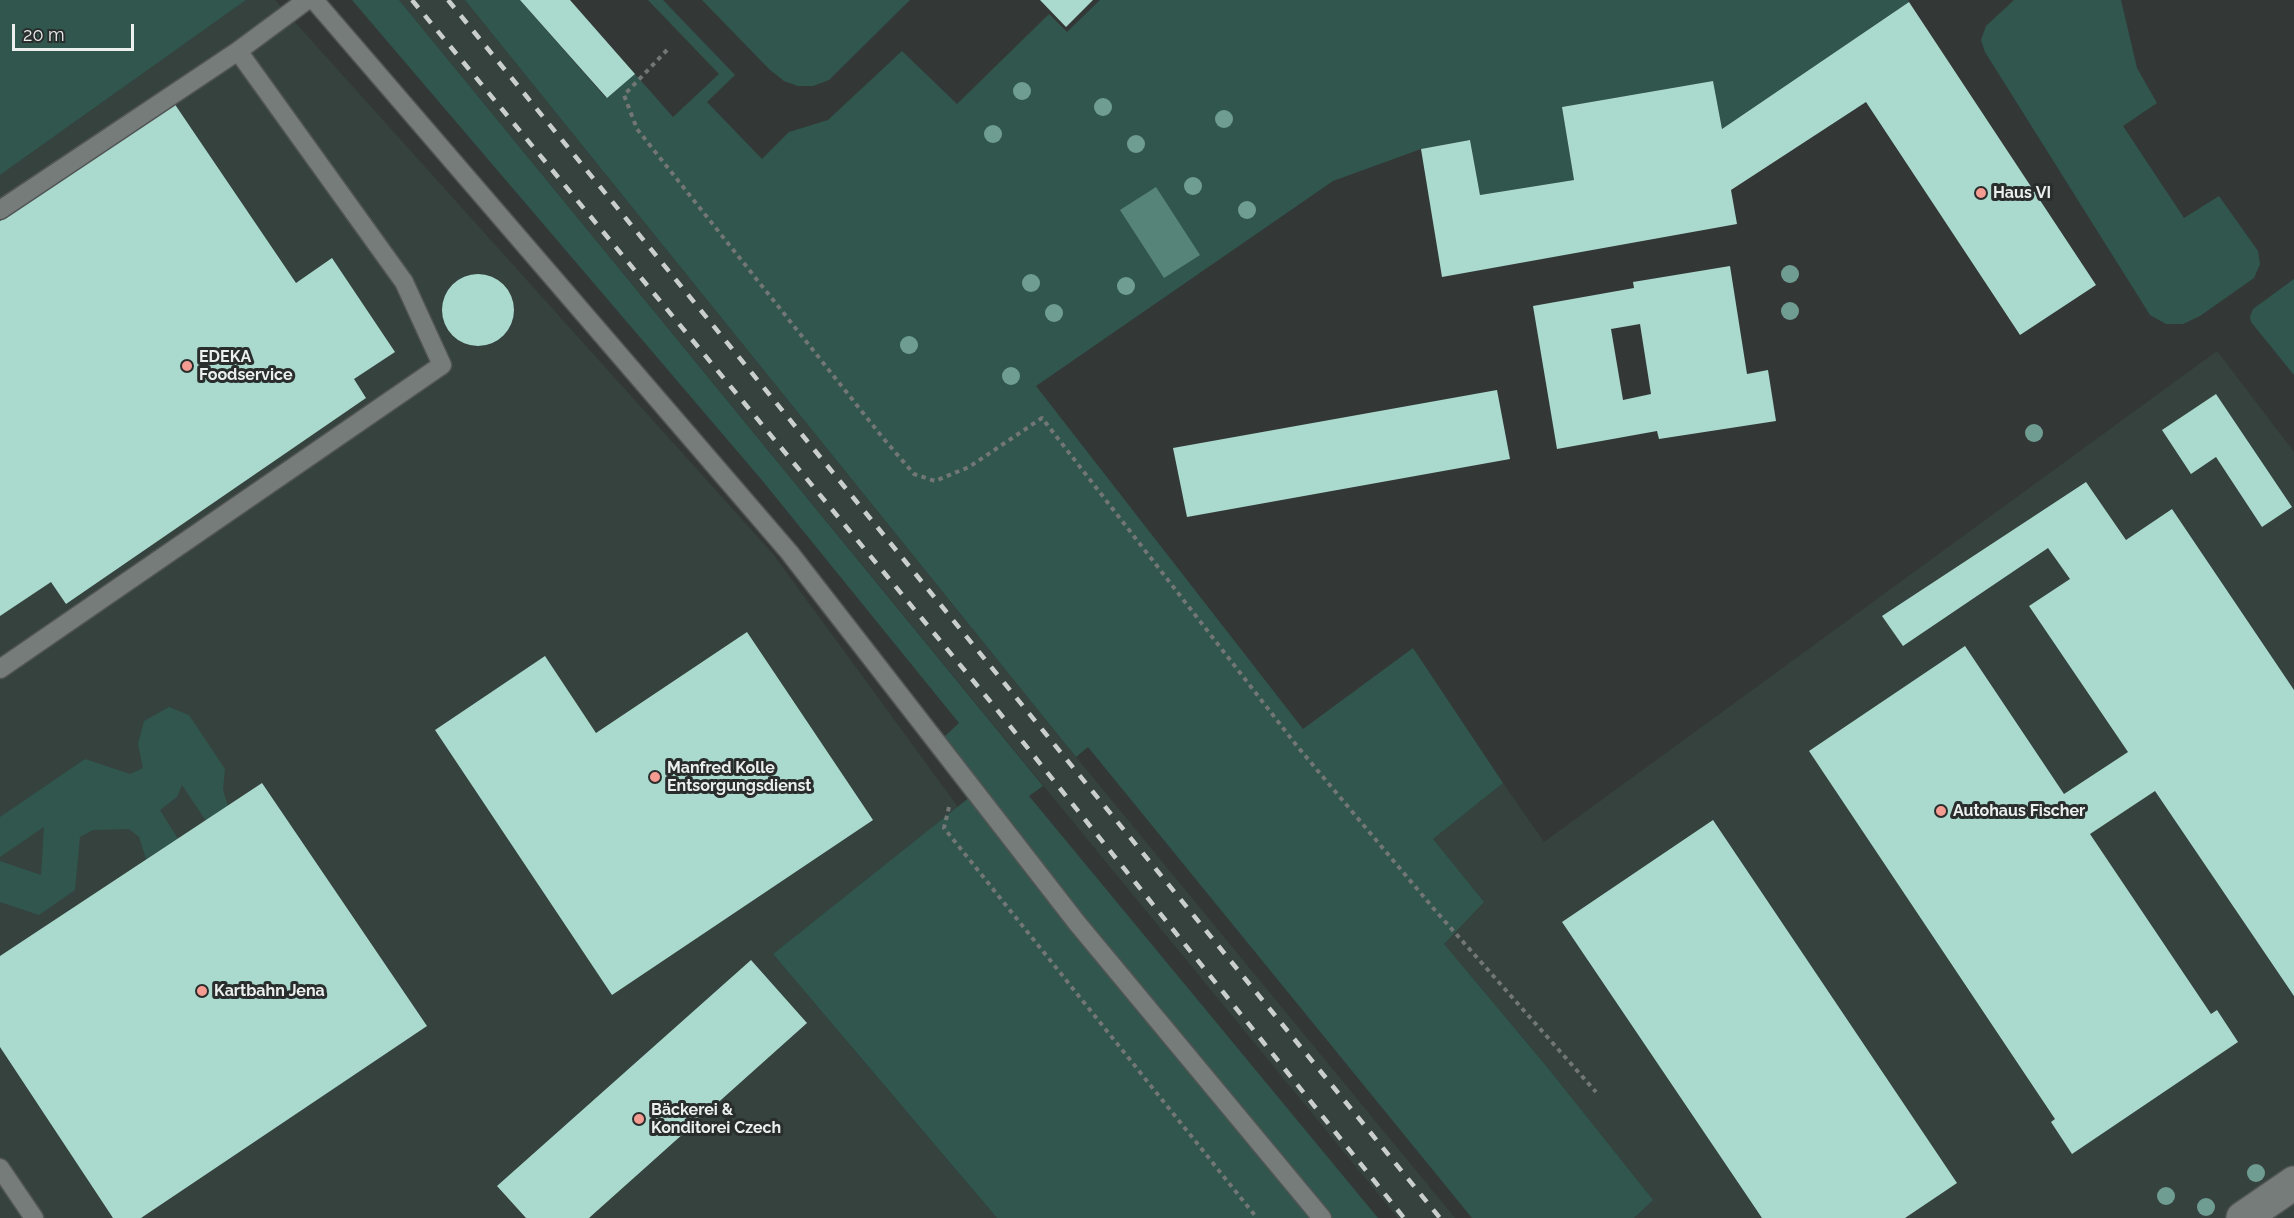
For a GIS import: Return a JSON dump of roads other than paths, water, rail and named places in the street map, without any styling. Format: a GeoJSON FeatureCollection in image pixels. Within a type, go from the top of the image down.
{"type":"FeatureCollection","features":[{"type":"Feature","properties":{"kind":"street"},"geometry":{"type":"LineString","coordinates":[[2243,1218],[2294,1183]]}},
{"type":"Feature","properties":{"kind":"lane"},"geometry":{"type":"LineString","coordinates":[[0,210],[238,51],[307,0]]}},
{"type":"Feature","properties":{"kind":"lane"},"geometry":{"type":"LineString","coordinates":[[314,0],[789,552],[1077,923],[1322,1218]]}},
{"type":"Feature","properties":{"kind":"lane"},"geometry":{"type":"LineString","coordinates":[[0,669],[442,365],[404,282],[238,51]]}},
{"type":"Feature","properties":{"kind":"lane"},"geometry":{"type":"LineString","coordinates":[[0,1168],[34,1218]]}},
{"type":"Feature","properties":{"kind":"railway"},"geometry":{"type":"LineString","coordinates":[[412,0],[994,706],[1404,1218]]}},
{"type":"Feature","properties":{"kind":"railway"},"geometry":{"type":"LineString","coordinates":[[448,0],[1440,1218]]}},
{"type":"Feature","properties":{"kind":"place","name":"Haus VI"},"geometry":{"type":"Point","coordinates":[1981,193]}},
{"type":"Feature","properties":{"kind":"place","name":"EDEKA Foodservice"},"geometry":{"type":"Point","coordinates":[187,366]}},
{"type":"Feature","properties":{"kind":"place","name":"Manfred Kolle Entsorgungsdienst"},"geometry":{"type":"Point","coordinates":[655,777]}},
{"type":"Feature","properties":{"kind":"place","name":"Autohaus Fischer"},"geometry":{"type":"Point","coordinates":[1941,811]}},
{"type":"Feature","properties":{"kind":"place","name":"Kartbahn Jena"},"geometry":{"type":"Point","coordinates":[202,991]}},
{"type":"Feature","properties":{"kind":"place","name":"Bäckerei & Konditorei Czech"},"geometry":{"type":"Point","coordinates":[639,1119]}}]}
